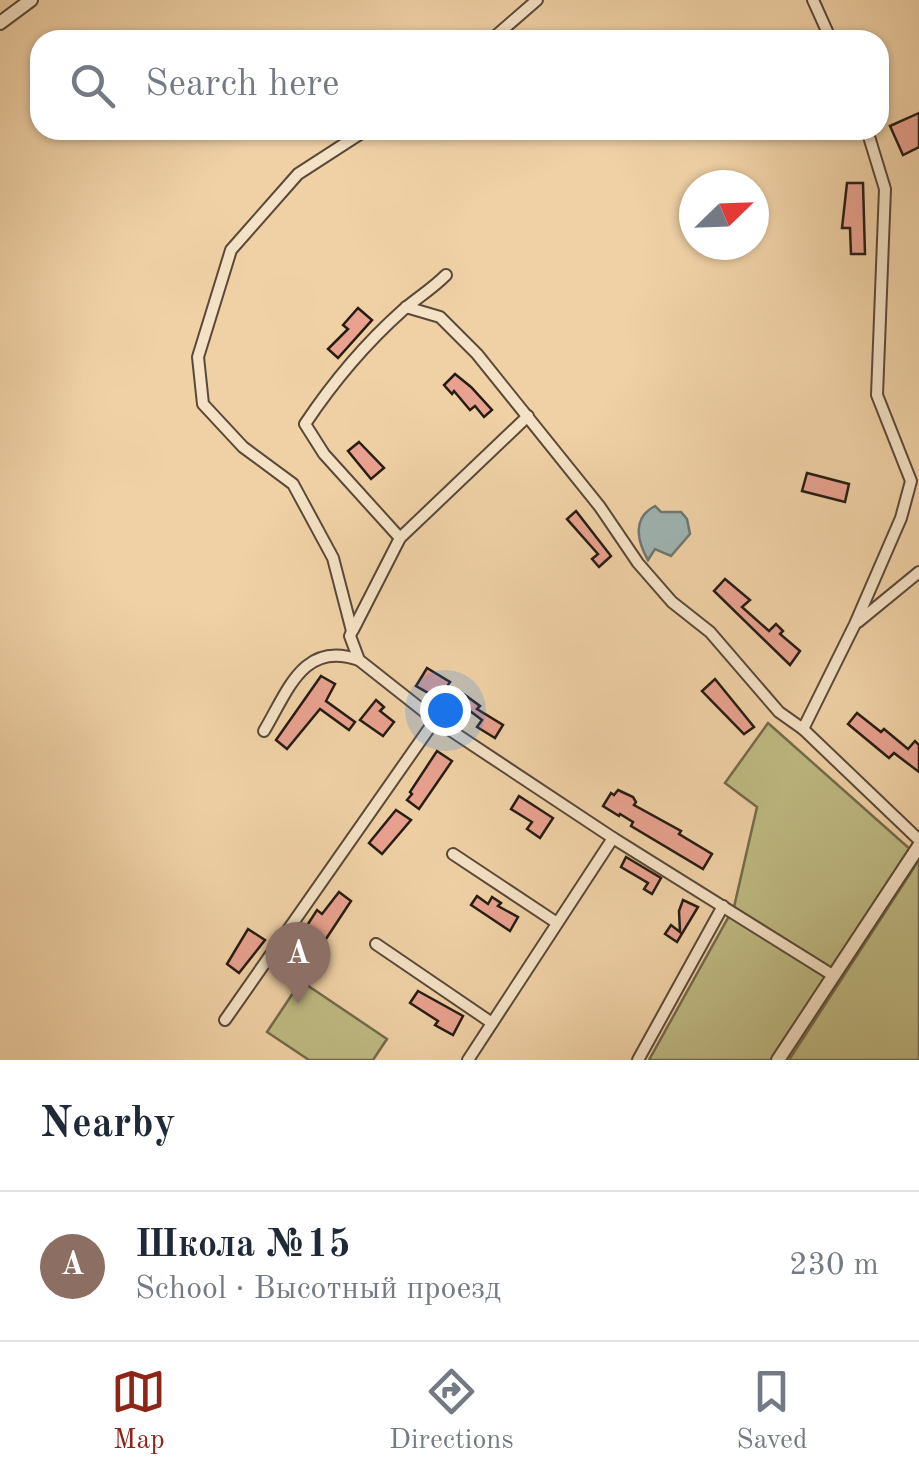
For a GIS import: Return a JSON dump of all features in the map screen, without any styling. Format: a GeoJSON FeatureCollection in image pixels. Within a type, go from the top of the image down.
{"type":"FeatureCollection","features":[{"type":"Feature","properties":{"kind":"street"},"geometry":{"type":"LineString","coordinates":[[0,23],[31,0]]}},
{"type":"Feature","properties":{"kind":"street"},"geometry":{"type":"LineString","coordinates":[[502,30],[537,0]]}},
{"type":"Feature","properties":{"kind":"street"},"geometry":{"type":"LineString","coordinates":[[813,0],[826,30]]}},
{"type":"Feature","properties":{"kind":"street"},"geometry":{"type":"LineString","coordinates":[[351,140],[298,174],[231,250],[198,357],[203,404],[243,447],[293,484],[332,558],[352,631]]}},
{"type":"Feature","properties":{"kind":"street"},"geometry":{"type":"LineString","coordinates":[[803,728],[855,624],[912,482],[877,395],[885,189],[870,140]]}},
{"type":"Feature","properties":{"kind":"street"},"geometry":{"type":"LineString","coordinates":[[400,538],[324,454],[305,424],[331,386],[406,308],[446,275]]}},
{"type":"Feature","properties":{"kind":"street"},"geometry":{"type":"LineString","coordinates":[[406,308],[440,317],[477,354],[672,602],[710,632],[779,712],[803,728],[919,843],[778,1060]]}},
{"type":"Feature","properties":{"kind":"street"},"geometry":{"type":"LineString","coordinates":[[359,660],[350,636],[400,538],[528,416]]}},
{"type":"Feature","properties":{"kind":"street"},"geometry":{"type":"LineString","coordinates":[[855,624],[919,572]]}},
{"type":"Feature","properties":{"kind":"street"},"geometry":{"type":"LineString","coordinates":[[264,731],[301,670],[318,656],[340,653],[359,660],[435,720],[613,838],[834,976]]}},
{"type":"Feature","properties":{"kind":"street"},"geometry":{"type":"LineString","coordinates":[[226,1020],[435,720]]}},
{"type":"Feature","properties":{"kind":"street"},"geometry":{"type":"LineString","coordinates":[[468,1060],[613,838]]}},
{"type":"Feature","properties":{"kind":"street"},"geometry":{"type":"LineString","coordinates":[[452,854],[557,924]]}},
{"type":"Feature","properties":{"kind":"street"},"geometry":{"type":"LineString","coordinates":[[638,1060],[723,906]]}},
{"type":"Feature","properties":{"kind":"street"},"geometry":{"type":"LineString","coordinates":[[376,944],[492,1023]]}},
{"type":"Feature","properties":{"kind":"shaded area"},"geometry":{"type":"Polygon","coordinates":[[[768,723],[911,850],[774,1060],[649,1060],[734,907],[757,807],[725,783],[768,723]]]}},
{"type":"Feature","properties":{"kind":"shaded area"},"geometry":{"type":"Polygon","coordinates":[[[919,860],[919,1060],[789,1060],[919,860]]]}},
{"type":"Feature","properties":{"kind":"shaded area"},"geometry":{"type":"Polygon","coordinates":[[[301,981],[387,1039],[373,1060],[309,1060],[267,1032],[301,981]]]}},
{"type":"Feature","properties":{"kind":"water"},"geometry":{"type":"Polygon","coordinates":[[[655,506],[661,512],[681,512],[690,534],[671,556],[655,549],[648,560],[639,530],[643,517],[655,506]]]}},
{"type":"Feature","properties":{"kind":"building"},"geometry":{"type":"Polygon","coordinates":[[[919,113],[919,147],[903,155],[890,126],[919,113]]]}},
{"type":"Feature","properties":{"kind":"building"},"geometry":{"type":"Polygon","coordinates":[[[847,183],[863,183],[865,254],[851,254],[850,228],[842,228],[847,183]]]}},
{"type":"Feature","properties":{"kind":"building"},"geometry":{"type":"Polygon","coordinates":[[[358,308],[372,320],[338,358],[328,349],[348,329],[343,325],[358,308]]]}},
{"type":"Feature","properties":{"kind":"building"},"geometry":{"type":"Polygon","coordinates":[[[455,374],[492,410],[484,417],[475,406],[470,410],[444,385],[455,374]]]}},
{"type":"Feature","properties":{"kind":"building"},"geometry":{"type":"Polygon","coordinates":[[[359,442],[384,468],[371,479],[348,451],[359,442]]]}},
{"type":"Feature","properties":{"kind":"building"},"geometry":{"type":"Polygon","coordinates":[[[807,473],[849,484],[845,502],[802,491],[807,473]]]}},
{"type":"Feature","properties":{"kind":"building"},"geometry":{"type":"Polygon","coordinates":[[[576,511],[611,556],[599,567],[592,559],[598,554],[567,519],[576,511]]]}},
{"type":"Feature","properties":{"kind":"building"},"geometry":{"type":"Polygon","coordinates":[[[725,579],[750,600],[742,607],[769,631],[776,624],[783,631],[780,634],[800,651],[790,665],[714,591],[725,579]]]}},
{"type":"Feature","properties":{"kind":"building"},"geometry":{"type":"Polygon","coordinates":[[[427,668],[450,682],[439,699],[416,686],[427,668]]]}},
{"type":"Feature","properties":{"kind":"building"},"geometry":{"type":"Polygon","coordinates":[[[321,676],[335,684],[326,701],[355,722],[349,730],[320,709],[287,749],[276,740],[321,676]]]}},
{"type":"Feature","properties":{"kind":"building"},"geometry":{"type":"Polygon","coordinates":[[[715,679],[754,727],[744,734],[702,691],[715,679]]]}},
{"type":"Feature","properties":{"kind":"building"},"geometry":{"type":"Polygon","coordinates":[[[461,692],[480,706],[477,709],[503,725],[495,738],[477,727],[482,720],[470,711],[465,717],[451,705],[461,692]]]}},
{"type":"Feature","properties":{"kind":"building"},"geometry":{"type":"Polygon","coordinates":[[[376,700],[384,707],[380,711],[394,722],[383,736],[360,720],[376,700]]]}},
{"type":"Feature","properties":{"kind":"building"},"geometry":{"type":"Polygon","coordinates":[[[857,713],[908,749],[915,741],[919,745],[919,772],[894,753],[889,758],[848,724],[857,713]]]}},
{"type":"Feature","properties":{"kind":"building"},"geometry":{"type":"Polygon","coordinates":[[[437,751],[452,761],[419,809],[407,800],[437,751]]]}},
{"type":"Feature","properties":{"kind":"building"},"geometry":{"type":"Polygon","coordinates":[[[618,790],[633,797],[634,805],[712,854],[703,869],[603,806],[611,793],[614,795],[618,790]]]}},
{"type":"Feature","properties":{"kind":"building"},"geometry":{"type":"Polygon","coordinates":[[[519,796],[553,818],[540,838],[527,829],[532,822],[511,809],[519,796]]]}},
{"type":"Feature","properties":{"kind":"building"},"geometry":{"type":"Polygon","coordinates":[[[396,810],[411,820],[382,854],[369,843],[396,810]]]}},
{"type":"Feature","properties":{"kind":"building"},"geometry":{"type":"Polygon","coordinates":[[[626,857],[661,878],[652,894],[644,889],[648,883],[621,867],[626,857]]]}},
{"type":"Feature","properties":{"kind":"building"},"geometry":{"type":"Polygon","coordinates":[[[339,892],[351,901],[324,942],[317,937],[300,964],[282,955],[292,939],[297,941],[317,910],[322,914],[339,892]]]}},
{"type":"Feature","properties":{"kind":"building"},"geometry":{"type":"Polygon","coordinates":[[[477,896],[488,904],[492,897],[501,903],[498,906],[518,917],[510,931],[471,905],[477,896]]]}},
{"type":"Feature","properties":{"kind":"building"},"geometry":{"type":"Polygon","coordinates":[[[683,900],[698,907],[677,942],[665,934],[671,925],[680,932],[683,900]]]}},
{"type":"Feature","properties":{"kind":"building"},"geometry":{"type":"Polygon","coordinates":[[[248,929],[265,940],[239,973],[227,964],[248,929]]]}},
{"type":"Feature","properties":{"kind":"building"},"geometry":{"type":"Polygon","coordinates":[[[418,991],[463,1016],[453,1035],[410,1003],[418,991]]]}},
{"type":"Feature","properties":{"kind":"place","name":"Школа №15"},"geometry":{"type":"Point","coordinates":[298,1004]}}]}
